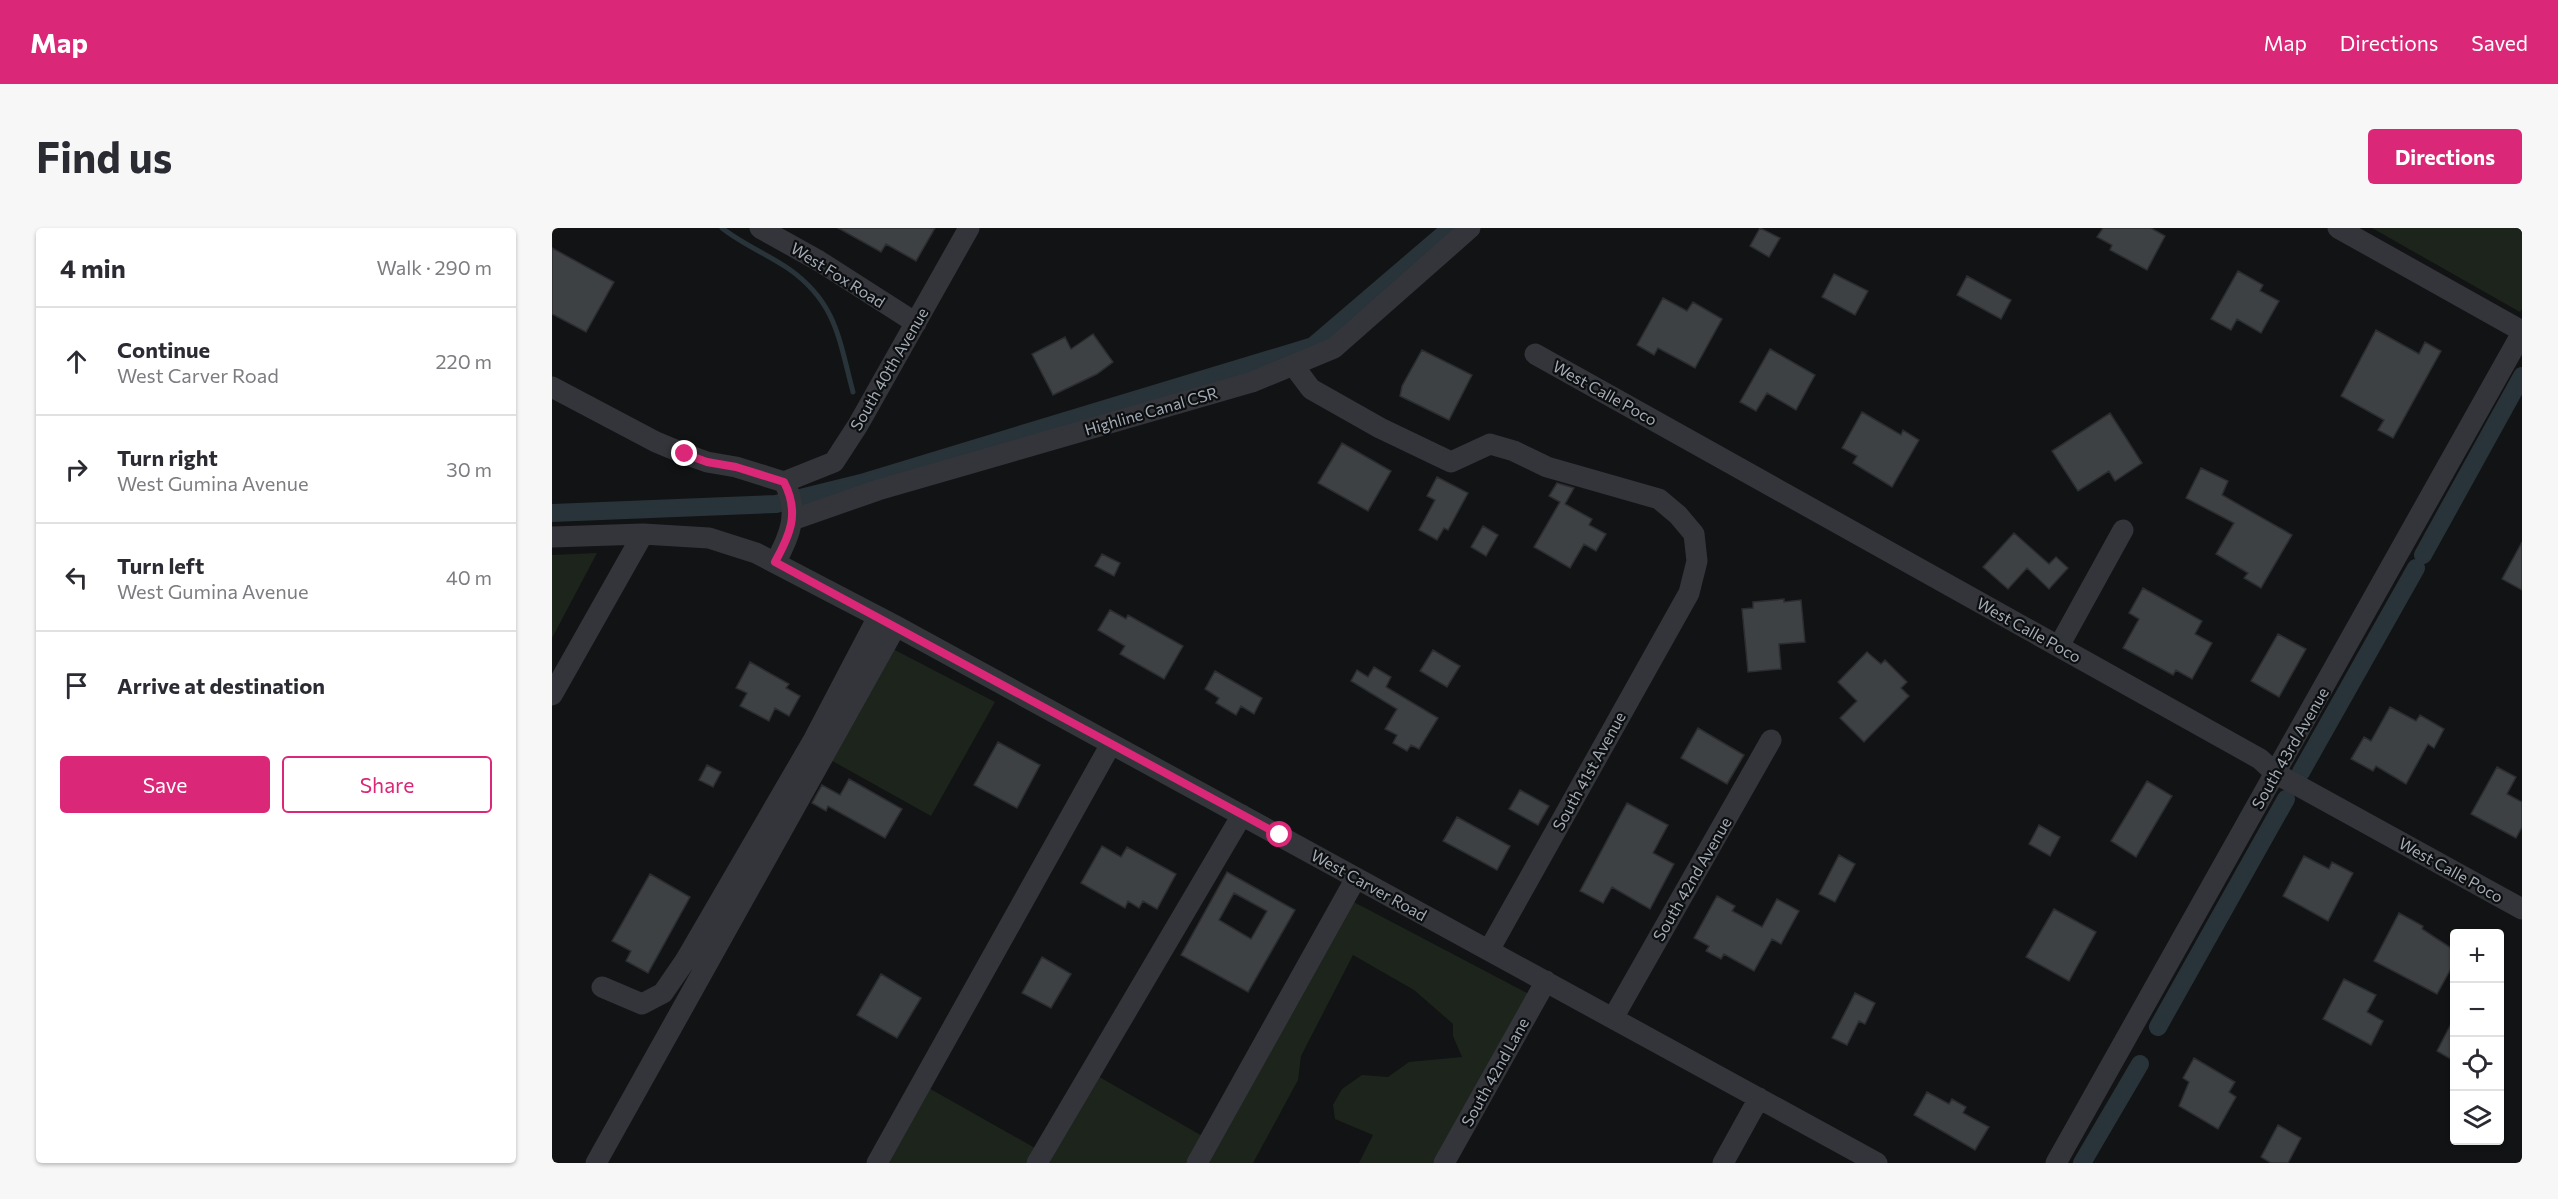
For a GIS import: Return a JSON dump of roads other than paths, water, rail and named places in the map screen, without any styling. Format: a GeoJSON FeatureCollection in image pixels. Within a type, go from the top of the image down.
{"type":"FeatureCollection","features":[{"type":"Feature","properties":{"kind":"street","name":"West Fox Road"},"geometry":{"type":"LineString","coordinates":[[760,228],[819,261],[916,323]]}},
{"type":"Feature","properties":{"kind":"street","name":"South 40th Avenue"},"geometry":{"type":"LineString","coordinates":[[787,488],[834,462],[858,425],[969,228]]}},
{"type":"Feature","properties":{"kind":"street","name":"Highline Canal CSR"},"geometry":{"type":"LineString","coordinates":[[792,520],[879,490],[1252,382],[1334,348],[1470,228]]}},
{"type":"Feature","properties":{"kind":"street"},"geometry":{"type":"LineString","coordinates":[[2338,228],[2522,332]]}},
{"type":"Feature","properties":{"kind":"street","name":"South 43rd Avenue"},"geometry":{"type":"LineString","coordinates":[[2056,1163],[2522,332]]}},
{"type":"Feature","properties":{"kind":"street","name":"West Calle Poco"},"geometry":{"type":"LineString","coordinates":[[1535,354],[2260,759],[2275,773],[2522,909]]}},
{"type":"Feature","properties":{"kind":"street","name":"South 41st Avenue"},"geometry":{"type":"LineString","coordinates":[[1293,365],[1311,389],[1380,428],[1451,462],[1490,444],[1514,451],[1547,466],[1659,499],[1678,515],[1694,534],[1697,561],[1689,593],[1489,950]]}},
{"type":"Feature","properties":{"kind":"street"},"geometry":{"type":"LineString","coordinates":[[552,387],[656,442],[707,462],[736,467],[787,488],[792,520],[790,536],[775,562]]}},
{"type":"Feature","properties":{"kind":"street"},"geometry":{"type":"LineString","coordinates":[[2059,646],[2123,530]]}},
{"type":"Feature","properties":{"kind":"street"},"geometry":{"type":"LineString","coordinates":[[552,695],[643,534]]}},
{"type":"Feature","properties":{"kind":"street","name":"West Carver Road"},"geometry":{"type":"LineString","coordinates":[[552,537],[643,534],[709,538],[756,553],[888,621],[1877,1163]]}},
{"type":"Feature","properties":{"kind":"street"},"geometry":{"type":"LineString","coordinates":[[602,987],[642,1004],[663,993],[685,961],[814,739],[888,621]]}},
{"type":"Feature","properties":{"kind":"street"},"geometry":{"type":"LineString","coordinates":[[596,1163],[888,621]]}},
{"type":"Feature","properties":{"kind":"street","name":"South 42nd Avenue"},"geometry":{"type":"LineString","coordinates":[[1614,1018],[1771,740]]}},
{"type":"Feature","properties":{"kind":"street"},"geometry":{"type":"LineString","coordinates":[[877,1163],[1111,744]]}},
{"type":"Feature","properties":{"kind":"street"},"geometry":{"type":"LineString","coordinates":[[1037,1163],[1242,815]]}},
{"type":"Feature","properties":{"kind":"street"},"geometry":{"type":"LineString","coordinates":[[1197,1163],[1356,878]]}},
{"type":"Feature","properties":{"kind":"street","name":"South 42nd Lane"},"geometry":{"type":"LineString","coordinates":[[1444,1163],[1546,981]]}},
{"type":"Feature","properties":{"kind":"street"},"geometry":{"type":"LineString","coordinates":[[1723,1163],[1759,1098]]}},
{"type":"Feature","properties":{"kind":"waterway"},"geometry":{"type":"LineString","coordinates":[[722,228],[789,269],[817,295],[834,324],[853,392]]}},
{"type":"Feature","properties":{"kind":"waterway"},"geometry":{"type":"LineString","coordinates":[[552,513],[776,504],[861,483],[1313,346],[1451,228]]}},
{"type":"Feature","properties":{"kind":"waterway"},"geometry":{"type":"LineString","coordinates":[[2423,555],[2522,376]]}},
{"type":"Feature","properties":{"kind":"waterway"},"geometry":{"type":"LineString","coordinates":[[2301,772],[2416,568]]}},
{"type":"Feature","properties":{"kind":"waterway"},"geometry":{"type":"LineString","coordinates":[[2158,1027],[2286,799]]}},
{"type":"Feature","properties":{"kind":"waterway"},"geometry":{"type":"LineString","coordinates":[[2082,1163],[2140,1064]]}}]}
